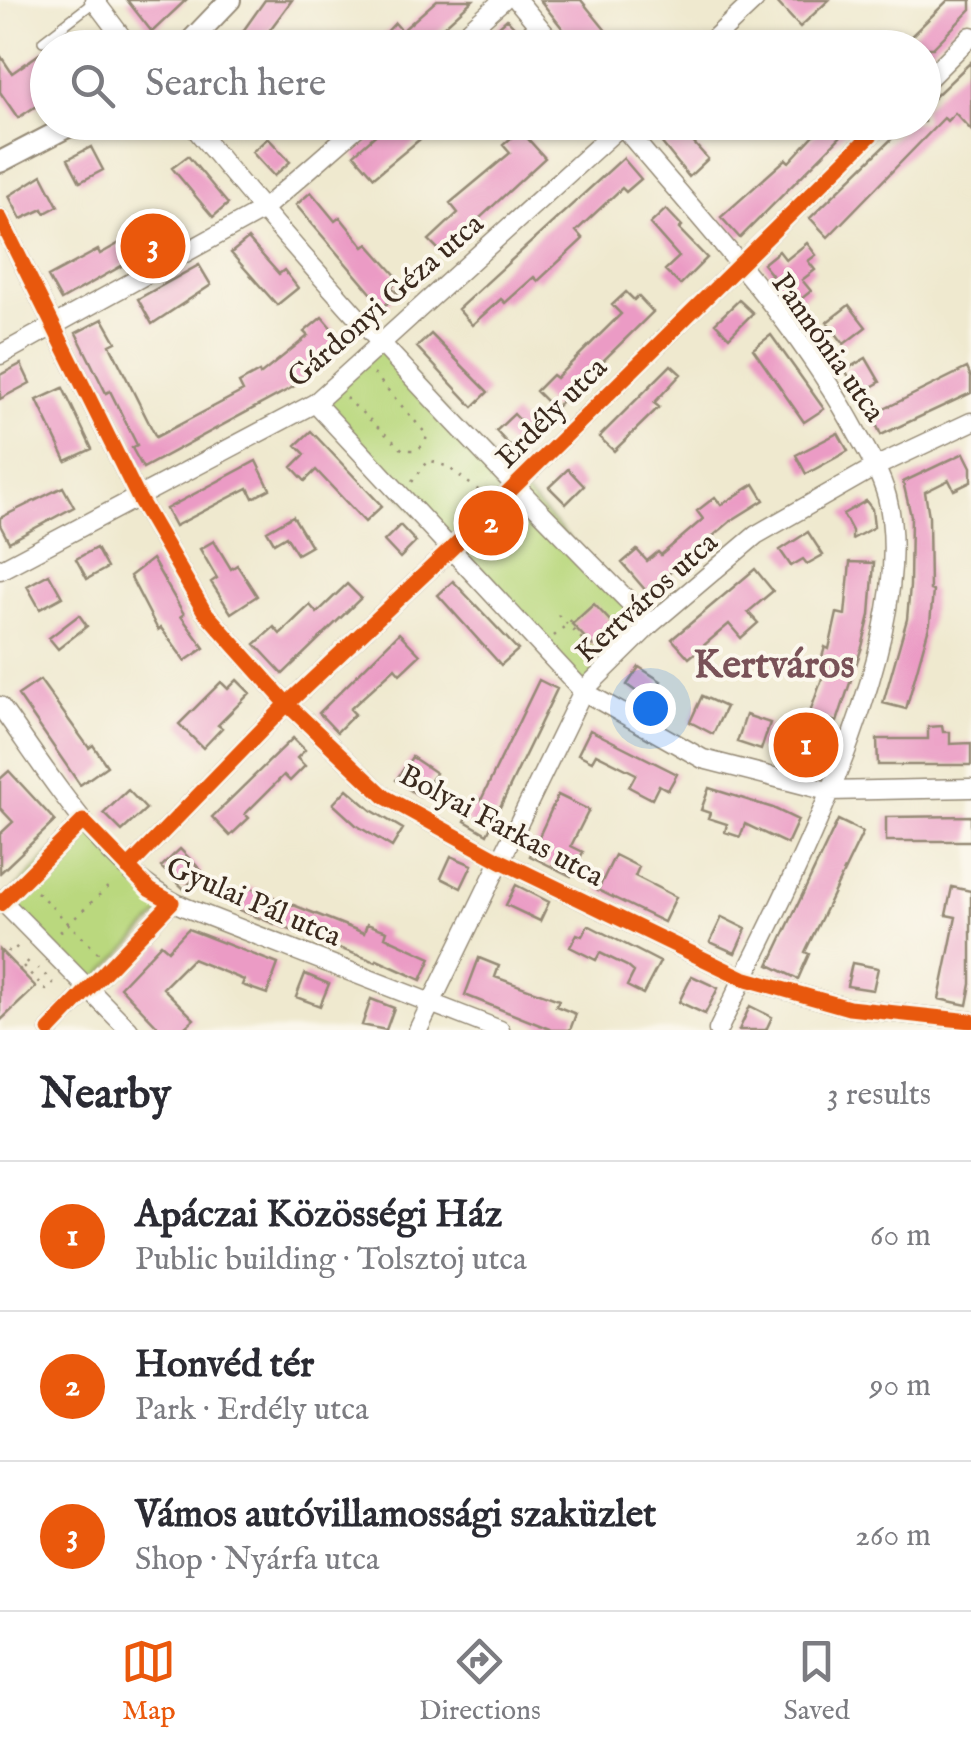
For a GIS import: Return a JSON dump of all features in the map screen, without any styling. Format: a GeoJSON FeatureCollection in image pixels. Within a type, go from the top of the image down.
{"type":"FeatureCollection","features":[{"type":"Feature","properties":{"kind":"street"},"geometry":{"type":"LineString","coordinates":[[201,30],[230,0]]}},
{"type":"Feature","properties":{"kind":"street"},"geometry":{"type":"LineString","coordinates":[[470,30],[504,0]]}},
{"type":"Feature","properties":{"kind":"street"},"geometry":{"type":"LineString","coordinates":[[517,0],[542,30]]}},
{"type":"Feature","properties":{"kind":"street"},"geometry":{"type":"LineString","coordinates":[[723,30],[755,0]]}},
{"type":"Feature","properties":{"kind":"street"},"geometry":{"type":"LineString","coordinates":[[94,1],[116,30]]}},
{"type":"Feature","properties":{"kind":"street"},"geometry":{"type":"LineString","coordinates":[[941,66],[971,36]]}},
{"type":"Feature","properties":{"kind":"street"},"geometry":{"type":"LineString","coordinates":[[0,162],[43,140]]}},
{"type":"Feature","properties":{"kind":"street"},"geometry":{"type":"LineString","coordinates":[[205,140],[262,211],[382,344],[651,624]]}},
{"type":"Feature","properties":{"kind":"street"},"geometry":{"type":"LineString","coordinates":[[0,355],[262,211],[343,140]]}},
{"type":"Feature","properties":{"kind":"street","name":"Gárdonyi Géza utca"},"geometry":{"type":"LineString","coordinates":[[0,570],[314,403],[605,140]]}},
{"type":"Feature","properties":{"kind":"street","name":"Pannónia utca"},"geometry":{"type":"LineString","coordinates":[[635,140],[792,333],[842,404],[887,497],[891,538],[889,602],[876,660],[830,792],[718,1030]]}},
{"type":"Feature","properties":{"kind":"street","name":"Erdély utca"},"geometry":{"type":"LineString","coordinates":[[128,868],[288,704],[866,140]]}},
{"type":"Feature","properties":{"kind":"street","name":"Bolyai Farkas utca"},"geometry":{"type":"LineString","coordinates":[[0,218],[138,497],[204,611],[288,704],[385,796],[501,861],[743,978],[850,1008],[971,1021]]}},
{"type":"Feature","properties":{"kind":"street"},"geometry":{"type":"LineString","coordinates":[[314,403],[583,692],[703,759],[830,792],[971,788]]}},
{"type":"Feature","properties":{"kind":"street","name":"Kertváros utca"},"geometry":{"type":"LineString","coordinates":[[418,1030],[583,692],[651,624],[756,535],[875,467],[971,422]]}},
{"type":"Feature","properties":{"kind":"street","name":"Gyulai Pál utca"},"geometry":{"type":"LineString","coordinates":[[0,706],[84,821],[150,890],[500,1030]]}},
{"type":"Feature","properties":{"kind":"street"},"geometry":{"type":"LineString","coordinates":[[84,821],[1,901],[129,1030]]}},
{"type":"Feature","properties":{"kind":"street"},"geometry":{"type":"LineString","coordinates":[[49,1030],[172,902]]}},
{"type":"Feature","properties":{"kind":"lane"},"geometry":{"type":"LineString","coordinates":[[57,30],[94,1]]}},
{"type":"Feature","properties":{"kind":"path"},"geometry":{"type":"LineString","coordinates":[[340,392],[404,450],[416,450],[425,444],[426,436],[371,370]]}},
{"type":"Feature","properties":{"kind":"path"},"geometry":{"type":"LineString","coordinates":[[404,497],[429,460],[448,467],[483,494]]}},
{"type":"Feature","properties":{"kind":"path"},"geometry":{"type":"LineString","coordinates":[[558,615],[598,655],[608,646]]}},
{"type":"Feature","properties":{"kind":"path"},"geometry":{"type":"LineString","coordinates":[[570,621],[576,616],[578,619]]}},
{"type":"Feature","properties":{"kind":"path"},"geometry":{"type":"LineString","coordinates":[[0,953],[5,948],[11,953],[68,924],[128,868]]}},
{"type":"Feature","properties":{"kind":"path"},"geometry":{"type":"LineString","coordinates":[[25,880],[110,966]]}},
{"type":"Feature","properties":{"kind":"path"},"geometry":{"type":"LineString","coordinates":[[38,968],[52,983],[46,990],[22,968],[39,938]]}},
{"type":"Feature","properties":{"kind":"green space"},"geometry":{"type":"Polygon","coordinates":[[[382,344],[651,624],[583,691],[315,403],[382,344]]]}},
{"type":"Feature","properties":{"kind":"green space"},"geometry":{"type":"Polygon","coordinates":[[[83,821],[172,902],[88,988],[3,902],[83,821]]]}},
{"type":"Feature","properties":{"kind":"building"},"geometry":{"type":"Polygon","coordinates":[[[127,0],[186,0],[154,30],[127,0]]]}},
{"type":"Feature","properties":{"kind":"building"},"geometry":{"type":"Polygon","coordinates":[[[265,0],[292,0],[270,30],[244,30],[265,0]]]}},
{"type":"Feature","properties":{"kind":"building"},"geometry":{"type":"Polygon","coordinates":[[[437,0],[473,0],[440,30],[403,30],[437,0]]]}},
{"type":"Feature","properties":{"kind":"building"},"geometry":{"type":"Polygon","coordinates":[[[540,0],[581,0],[605,30],[564,30],[540,0]]]}},
{"type":"Feature","properties":{"kind":"building"},"geometry":{"type":"Polygon","coordinates":[[[775,0],[829,0],[800,27],[775,0]]]}},
{"type":"Feature","properties":{"kind":"building"},"geometry":{"type":"Polygon","coordinates":[[[948,0],[971,0],[971,9],[941,40],[941,30],[917,30],[948,0]]]}},
{"type":"Feature","properties":{"kind":"building"},"geometry":{"type":"Polygon","coordinates":[[[507,19],[517,30],[495,30],[507,19]]]}},
{"type":"Feature","properties":{"kind":"building"},"geometry":{"type":"Polygon","coordinates":[[[0,55],[12,73],[30,60],[30,110],[18,118],[0,92],[0,55]]]}},
{"type":"Feature","properties":{"kind":"building"},"geometry":{"type":"Polygon","coordinates":[[[971,62],[971,130],[955,113],[941,121],[941,91],[971,62]]]}},
{"type":"Feature","properties":{"kind":"building"},"geometry":{"type":"Polygon","coordinates":[[[270,140],[290,162],[274,176],[252,152],[270,140]]]}},
{"type":"Feature","properties":{"kind":"building"},"geometry":{"type":"Polygon","coordinates":[[[370,140],[419,140],[374,177],[354,154],[370,140]]]}},
{"type":"Feature","properties":{"kind":"building"},"geometry":{"type":"Polygon","coordinates":[[[509,140],[529,140],[545,158],[442,253],[429,240],[458,213],[450,203],[510,153],[503,145],[509,140]]]}},
{"type":"Feature","properties":{"kind":"building"},"geometry":{"type":"Polygon","coordinates":[[[659,140],[691,140],[708,159],[689,177],[659,140]]]}},
{"type":"Feature","properties":{"kind":"building"},"geometry":{"type":"Polygon","coordinates":[[[809,140],[837,140],[740,238],[721,217],[786,159],[789,162],[809,140]]]}},
{"type":"Feature","properties":{"kind":"building"},"geometry":{"type":"Polygon","coordinates":[[[890,140],[923,140],[828,237],[810,218],[890,140]]]}},
{"type":"Feature","properties":{"kind":"building"},"geometry":{"type":"Polygon","coordinates":[[[91,147],[103,170],[80,182],[68,159],[91,147]]]}},
{"type":"Feature","properties":{"kind":"building"},"geometry":{"type":"Polygon","coordinates":[[[188,156],[228,204],[213,217],[172,168],[188,156]]]}},
{"type":"Feature","properties":{"kind":"building"},"geometry":{"type":"Polygon","coordinates":[[[623,158],[641,179],[626,192],[622,188],[576,231],[583,239],[538,281],[534,277],[505,303],[501,299],[472,325],[458,309],[623,158]]]}},
{"type":"Feature","properties":{"kind":"building"},"geometry":{"type":"Polygon","coordinates":[[[42,175],[58,206],[21,219],[9,196],[42,175]]]}},
{"type":"Feature","properties":{"kind":"building"},"geometry":{"type":"Polygon","coordinates":[[[311,192],[335,221],[340,217],[364,247],[368,244],[400,280],[391,287],[398,294],[383,307],[296,205],[311,192]]]}},
{"type":"Feature","properties":{"kind":"building"},"geometry":{"type":"Polygon","coordinates":[[[666,209],[707,258],[680,285],[665,270],[679,257],[650,224],[666,209]]]}},
{"type":"Feature","properties":{"kind":"building"},"geometry":{"type":"Polygon","coordinates":[[[152,219],[164,242],[61,300],[48,277],[98,250],[100,254],[152,219]]]}},
{"type":"Feature","properties":{"kind":"building"},"geometry":{"type":"Polygon","coordinates":[[[248,239],[279,274],[284,270],[298,288],[277,305],[231,253],[248,239]]]}},
{"type":"Feature","properties":{"kind":"building"},"geometry":{"type":"Polygon","coordinates":[[[807,243],[816,255],[808,261],[815,270],[802,280],[811,291],[796,303],[787,293],[782,296],[768,279],[772,275],[763,264],[779,251],[786,260],[807,243]]]}},
{"type":"Feature","properties":{"kind":"building"},"geometry":{"type":"Polygon","coordinates":[[[199,265],[211,285],[152,324],[138,299],[199,265]]]}},
{"type":"Feature","properties":{"kind":"building"},"geometry":{"type":"Polygon","coordinates":[[[626,292],[634,300],[638,296],[653,312],[554,409],[536,391],[552,375],[556,378],[621,314],[612,305],[626,292]]]}},
{"type":"Feature","properties":{"kind":"building"},"geometry":{"type":"Polygon","coordinates":[[[739,300],[753,313],[729,337],[715,323],[739,300]]]}},
{"type":"Feature","properties":{"kind":"building"},"geometry":{"type":"Polygon","coordinates":[[[849,305],[866,327],[844,344],[827,322],[849,305]]]}},
{"type":"Feature","properties":{"kind":"building"},"geometry":{"type":"Polygon","coordinates":[[[322,317],[345,344],[293,387],[143,468],[132,448],[137,445],[76,333],[103,319],[116,342],[110,345],[156,437],[243,391],[239,383],[259,372],[260,375],[308,336],[304,332],[322,317]]]}},
{"type":"Feature","properties":{"kind":"building"},"geometry":{"type":"Polygon","coordinates":[[[431,334],[488,392],[473,407],[417,347],[431,334]]]}},
{"type":"Feature","properties":{"kind":"building"},"geometry":{"type":"Polygon","coordinates":[[[771,335],[824,409],[804,422],[753,349],[771,335]]]}},
{"type":"Feature","properties":{"kind":"building"},"geometry":{"type":"Polygon","coordinates":[[[866,358],[880,382],[859,394],[845,370],[866,358]]]}},
{"type":"Feature","properties":{"kind":"building"},"geometry":{"type":"Polygon","coordinates":[[[21,364],[30,383],[0,399],[0,375],[21,364]]]}},
{"type":"Feature","properties":{"kind":"building"},"geometry":{"type":"Polygon","coordinates":[[[671,365],[681,374],[654,403],[659,407],[614,451],[599,437],[671,365]]]}},
{"type":"Feature","properties":{"kind":"building"},"geometry":{"type":"Polygon","coordinates":[[[967,368],[971,393],[881,435],[872,415],[967,368]]]}},
{"type":"Feature","properties":{"kind":"building"},"geometry":{"type":"Polygon","coordinates":[[[63,388],[92,449],[66,461],[37,400],[63,388]]]}},
{"type":"Feature","properties":{"kind":"building"},"geometry":{"type":"Polygon","coordinates":[[[514,414],[531,432],[513,449],[496,431],[514,414]]]}},
{"type":"Feature","properties":{"kind":"building"},"geometry":{"type":"Polygon","coordinates":[[[311,431],[382,506],[365,522],[316,470],[305,481],[292,467],[305,454],[296,445],[311,431]]]}},
{"type":"Feature","properties":{"kind":"building"},"geometry":{"type":"Polygon","coordinates":[[[838,433],[848,451],[806,474],[796,455],[838,433]]]}},
{"type":"Feature","properties":{"kind":"building"},"geometry":{"type":"Polygon","coordinates":[[[964,453],[971,467],[971,482],[954,490],[949,480],[925,492],[933,591],[930,623],[906,709],[883,703],[907,619],[910,586],[911,516],[903,482],[964,453]]]}},
{"type":"Feature","properties":{"kind":"building"},"geometry":{"type":"Polygon","coordinates":[[[256,461],[270,489],[253,498],[248,488],[175,526],[166,509],[256,461]]]}},
{"type":"Feature","properties":{"kind":"building"},"geometry":{"type":"Polygon","coordinates":[[[568,469],[584,486],[566,504],[549,487],[568,469]]]}},
{"type":"Feature","properties":{"kind":"building"},"geometry":{"type":"Polygon","coordinates":[[[754,484],[764,500],[732,520],[647,592],[622,563],[637,550],[647,561],[658,552],[661,555],[703,519],[697,511],[715,497],[721,505],[754,484]]]}},
{"type":"Feature","properties":{"kind":"building"},"geometry":{"type":"Polygon","coordinates":[[[63,487],[74,507],[9,542],[0,518],[63,487]]]}},
{"type":"Feature","properties":{"kind":"building"},"geometry":{"type":"Polygon","coordinates":[[[866,501],[872,509],[874,527],[852,539],[843,514],[866,501]]]}},
{"type":"Feature","properties":{"kind":"building"},"geometry":{"type":"Polygon","coordinates":[[[293,516],[311,546],[297,554],[286,536],[274,543],[267,531],[293,516]]]}},
{"type":"Feature","properties":{"kind":"building"},"geometry":{"type":"Polygon","coordinates":[[[400,525],[416,542],[400,558],[384,541],[400,525]]]}},
{"type":"Feature","properties":{"kind":"building"},"geometry":{"type":"Polygon","coordinates":[[[808,532],[823,555],[807,564],[803,559],[791,566],[780,550],[808,532]]]}},
{"type":"Feature","properties":{"kind":"building"},"geometry":{"type":"Polygon","coordinates":[[[214,541],[231,569],[237,565],[257,596],[231,613],[211,582],[217,578],[200,549],[214,541]]]}},
{"type":"Feature","properties":{"kind":"building"},"geometry":{"type":"Polygon","coordinates":[[[96,548],[107,568],[87,579],[76,559],[96,548]]]}},
{"type":"Feature","properties":{"kind":"building"},"geometry":{"type":"Polygon","coordinates":[[[152,559],[184,614],[181,616],[204,648],[185,661],[161,628],[158,630],[130,576],[152,559]]]}},
{"type":"Feature","properties":{"kind":"building"},"geometry":{"type":"Polygon","coordinates":[[[850,562],[874,563],[870,615],[862,647],[837,722],[826,719],[818,763],[791,757],[796,730],[803,732],[824,673],[818,671],[825,647],[829,649],[837,613],[845,615],[850,562]]]}},
{"type":"Feature","properties":{"kind":"building"},"geometry":{"type":"Polygon","coordinates":[[[755,569],[773,591],[748,612],[758,623],[741,638],[729,624],[689,658],[672,639],[755,569]]]}},
{"type":"Feature","properties":{"kind":"building"},"geometry":{"type":"Polygon","coordinates":[[[49,574],[62,597],[40,609],[27,586],[49,574]]]}},
{"type":"Feature","properties":{"kind":"building"},"geometry":{"type":"Polygon","coordinates":[[[453,581],[518,650],[501,665],[438,595],[453,581]]]}},
{"type":"Feature","properties":{"kind":"building"},"geometry":{"type":"Polygon","coordinates":[[[347,584],[361,598],[283,674],[255,644],[274,627],[280,634],[310,605],[317,613],[347,584]]]}},
{"type":"Feature","properties":{"kind":"building"},"geometry":{"type":"Polygon","coordinates":[[[594,604],[614,625],[593,646],[572,624],[594,604]]]}},
{"type":"Feature","properties":{"kind":"building"},"geometry":{"type":"Polygon","coordinates":[[[79,615],[87,626],[58,649],[49,638],[79,615]]]}},
{"type":"Feature","properties":{"kind":"building"},"geometry":{"type":"Polygon","coordinates":[[[399,633],[420,655],[400,674],[395,668],[350,709],[355,714],[337,732],[319,713],[399,633]]]}},
{"type":"Feature","properties":{"kind":"building"},"geometry":{"type":"Polygon","coordinates":[[[639,667],[661,681],[648,700],[627,685],[639,667]]]}},
{"type":"Feature","properties":{"kind":"building"},"geometry":{"type":"Polygon","coordinates":[[[40,680],[89,748],[93,745],[107,766],[80,785],[18,695],[40,680]]]}},
{"type":"Feature","properties":{"kind":"building"},"geometry":{"type":"Polygon","coordinates":[[[237,680],[250,693],[218,725],[222,728],[203,748],[179,724],[221,682],[228,689],[237,680]]]}},
{"type":"Feature","properties":{"kind":"building"},"geometry":{"type":"Polygon","coordinates":[[[539,680],[557,689],[487,834],[465,821],[478,798],[481,800],[539,680]]]}},
{"type":"Feature","properties":{"kind":"building"},"geometry":{"type":"Polygon","coordinates":[[[702,696],[726,707],[713,734],[690,722],[702,696]]]}},
{"type":"Feature","properties":{"kind":"building"},"geometry":{"type":"Polygon","coordinates":[[[746,715],[770,723],[761,750],[737,742],[746,715]]]}},
{"type":"Feature","properties":{"kind":"building"},"geometry":{"type":"Polygon","coordinates":[[[942,726],[943,732],[950,732],[950,744],[971,743],[971,765],[878,765],[877,739],[928,739],[928,727],[942,726]]]}},
{"type":"Feature","properties":{"kind":"building"},"geometry":{"type":"Polygon","coordinates":[[[590,730],[677,774],[668,790],[659,785],[652,799],[629,787],[636,774],[596,754],[592,761],[578,754],[590,730]]]}},
{"type":"Feature","properties":{"kind":"building"},"geometry":{"type":"Polygon","coordinates":[[[293,738],[305,750],[297,758],[305,766],[290,781],[284,775],[245,814],[249,818],[230,836],[212,817],[293,738]]]}},
{"type":"Feature","properties":{"kind":"building"},"geometry":{"type":"Polygon","coordinates":[[[412,757],[436,773],[420,797],[396,780],[412,757]]]}},
{"type":"Feature","properties":{"kind":"building"},"geometry":{"type":"Polygon","coordinates":[[[9,771],[55,821],[0,873],[0,834],[13,822],[0,808],[0,779],[9,771]]]}},
{"type":"Feature","properties":{"kind":"building"},"geometry":{"type":"Polygon","coordinates":[[[709,788],[798,820],[787,844],[745,824],[740,837],[725,832],[727,824],[708,818],[710,813],[701,810],[709,788]]]}},
{"type":"Feature","properties":{"kind":"building"},"geometry":{"type":"Polygon","coordinates":[[[347,789],[371,810],[403,829],[392,847],[356,825],[333,804],[347,789]]]}},
{"type":"Feature","properties":{"kind":"building"},"geometry":{"type":"Polygon","coordinates":[[[128,790],[146,809],[122,831],[104,813],[128,790]]]}},
{"type":"Feature","properties":{"kind":"building"},"geometry":{"type":"Polygon","coordinates":[[[558,795],[589,810],[571,846],[583,852],[571,876],[530,856],[558,795]]]}},
{"type":"Feature","properties":{"kind":"building"},"geometry":{"type":"Polygon","coordinates":[[[971,816],[971,841],[886,841],[886,817],[971,816]]]}},
{"type":"Feature","properties":{"kind":"building"},"geometry":{"type":"Polygon","coordinates":[[[838,820],[863,832],[805,952],[809,954],[798,979],[769,965],[838,820]]]}},
{"type":"Feature","properties":{"kind":"building"},"geometry":{"type":"Polygon","coordinates":[[[180,849],[202,871],[184,889],[161,867],[180,849]]]}},
{"type":"Feature","properties":{"kind":"building"},"geometry":{"type":"Polygon","coordinates":[[[615,855],[639,867],[635,876],[676,897],[664,922],[598,890],[615,855]]]}},
{"type":"Feature","properties":{"kind":"building"},"geometry":{"type":"Polygon","coordinates":[[[451,856],[472,865],[461,888],[441,878],[451,856]]]}},
{"type":"Feature","properties":{"kind":"building"},"geometry":{"type":"Polygon","coordinates":[[[516,885],[549,902],[540,921],[506,905],[516,885]]]}},
{"type":"Feature","properties":{"kind":"building"},"geometry":{"type":"Polygon","coordinates":[[[248,887],[364,933],[367,924],[387,931],[385,937],[431,958],[421,980],[239,910],[248,887]]]}},
{"type":"Feature","properties":{"kind":"building"},"geometry":{"type":"Polygon","coordinates":[[[952,887],[971,891],[971,984],[967,1005],[939,999],[956,917],[946,915],[952,887]]]}},
{"type":"Feature","properties":{"kind":"building"},"geometry":{"type":"Polygon","coordinates":[[[722,917],[746,929],[735,953],[710,942],[722,917]]]}},
{"type":"Feature","properties":{"kind":"building"},"geometry":{"type":"Polygon","coordinates":[[[588,925],[660,962],[643,994],[627,986],[634,972],[627,966],[600,953],[596,960],[570,947],[588,925]]]}},
{"type":"Feature","properties":{"kind":"building"},"geometry":{"type":"Polygon","coordinates":[[[188,929],[278,964],[267,994],[192,959],[163,988],[194,1019],[182,1030],[161,1030],[120,987],[161,944],[168,950],[188,929]]]}},
{"type":"Feature","properties":{"kind":"building"},"geometry":{"type":"Polygon","coordinates":[[[0,950],[36,987],[0,1021],[0,950]]]}},
{"type":"Feature","properties":{"kind":"building"},"geometry":{"type":"Polygon","coordinates":[[[479,958],[499,966],[495,977],[559,1000],[556,1006],[576,1014],[570,1030],[552,1030],[465,995],[479,958]]]}},
{"type":"Feature","properties":{"kind":"building"},"geometry":{"type":"Polygon","coordinates":[[[852,963],[878,968],[873,990],[847,986],[852,963]]]}},
{"type":"Feature","properties":{"kind":"building"},"geometry":{"type":"Polygon","coordinates":[[[305,974],[329,984],[320,1006],[296,997],[305,974]]]}},
{"type":"Feature","properties":{"kind":"building"},"geometry":{"type":"Polygon","coordinates":[[[692,976],[718,988],[705,1014],[679,1002],[692,976]]]}},
{"type":"Feature","properties":{"kind":"building"},"geometry":{"type":"Polygon","coordinates":[[[371,999],[394,1008],[386,1030],[362,1025],[371,999]]]}},
{"type":"Feature","properties":{"kind":"building"},"geometry":{"type":"Polygon","coordinates":[[[750,1006],[772,1017],[766,1030],[739,1030],[750,1006]]]}},
{"type":"Feature","properties":{"kind":"cycle path"},"geometry":{"type":"LineString","coordinates":[[128,868],[287,704],[452,548],[866,140]]}},
{"type":"Feature","properties":{"kind":"cycle path"},"geometry":{"type":"LineString","coordinates":[[0,218],[138,497],[204,611],[287,704],[385,797],[501,861],[743,978],[849,1008],[971,1021]]}},
{"type":"Feature","properties":{"kind":"cycle path"},"geometry":{"type":"LineString","coordinates":[[0,904],[83,821],[150,890],[172,902],[49,1030]]}},
{"type":"Feature","properties":{"kind":"place","name":"Vámos autóvillamossági szaküzlet"},"geometry":{"type":"Point","coordinates":[153,246]}},
{"type":"Feature","properties":{"kind":"place","name":"Honvéd tér"},"geometry":{"type":"Point","coordinates":[491,523]}},
{"type":"Feature","properties":{"kind":"place","name":"Apáczai Közösségi Ház"},"geometry":{"type":"Point","coordinates":[806,745]}},
{"type":"Feature","properties":{"kind":"district","name":"Kertváros"},"geometry":{"type":"Point","coordinates":[774,663]}}]}
